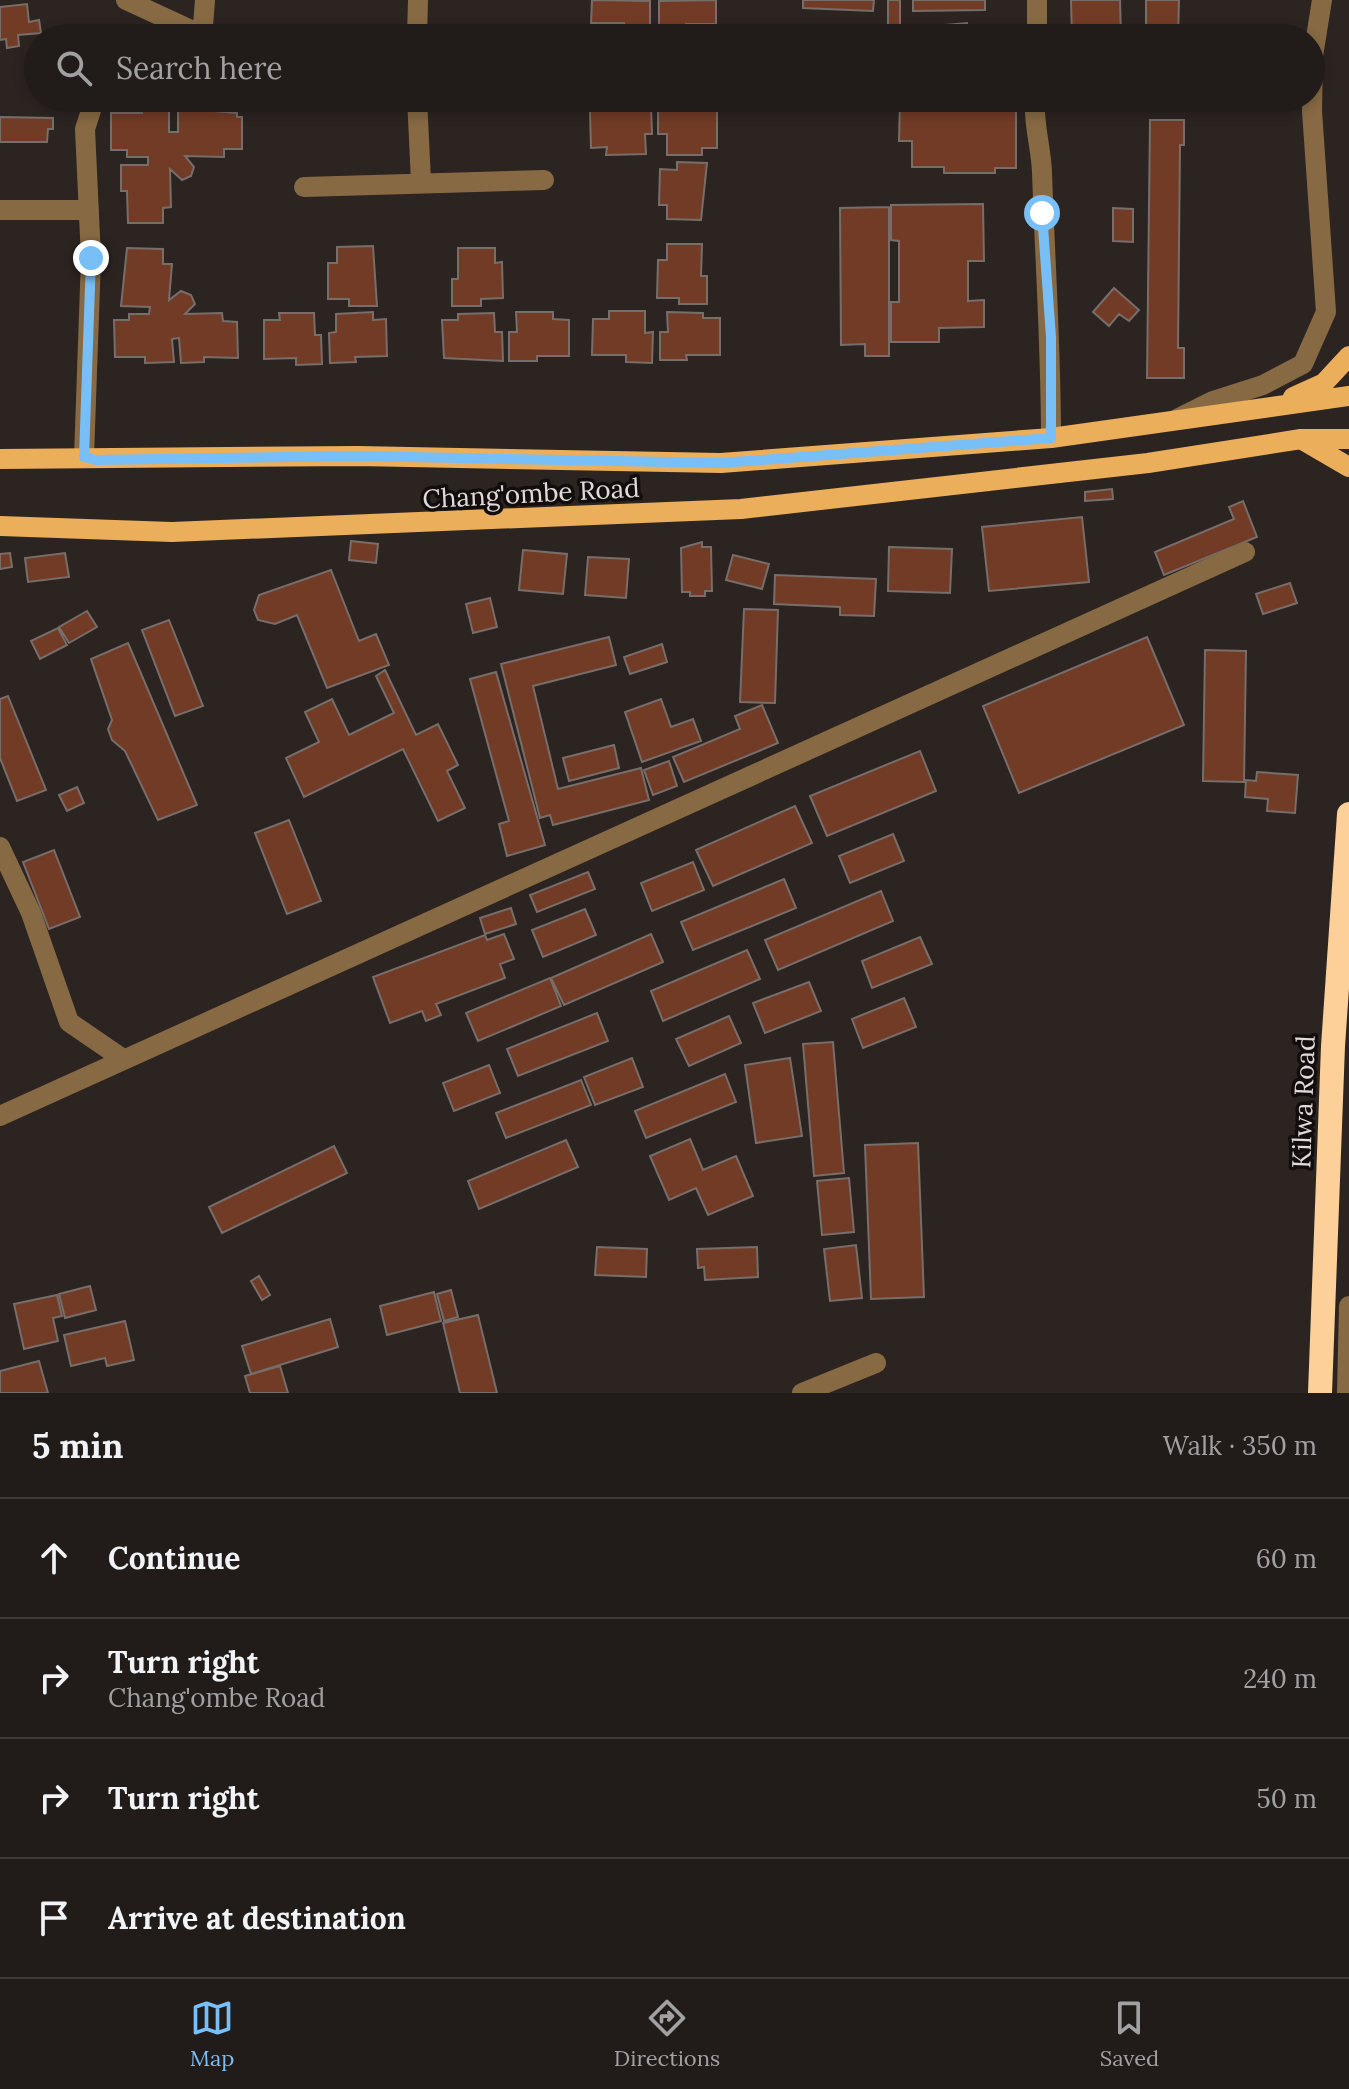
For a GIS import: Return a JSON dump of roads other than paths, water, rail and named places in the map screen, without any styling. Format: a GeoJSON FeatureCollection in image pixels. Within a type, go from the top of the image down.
{"type":"FeatureCollection","features":[{"type":"Feature","properties":{"kind":"highway","name":"Kilwa Road"},"geometry":{"type":"LineString","coordinates":[[1320,1393],[1333,1046],[1349,814]]}},
{"type":"Feature","properties":{"kind":"main road","name":"Chang'ombe Road"},"geometry":{"type":"LineString","coordinates":[[1275,405],[1324,383],[1349,356]]}},
{"type":"Feature","properties":{"kind":"main road","name":"Chang'ombe Road"},"geometry":{"type":"LineString","coordinates":[[0,459],[358,456],[721,463],[1051,438],[1349,396]]}},
{"type":"Feature","properties":{"kind":"main road","name":"Chang'ombe Road"},"geometry":{"type":"LineString","coordinates":[[0,526],[172,532],[741,509],[1148,463],[1301,439],[1349,439]]}},
{"type":"Feature","properties":{"kind":"main road"},"geometry":{"type":"LineString","coordinates":[[1301,439],[1349,467]]}},
{"type":"Feature","properties":{"kind":"street"},"geometry":{"type":"LineString","coordinates":[[126,0],[175,24]]}},
{"type":"Feature","properties":{"kind":"street"},"geometry":{"type":"LineString","coordinates":[[203,24],[205,0]]}},
{"type":"Feature","properties":{"kind":"street"},"geometry":{"type":"LineString","coordinates":[[417,24],[418,0]]}},
{"type":"Feature","properties":{"kind":"street"},"geometry":{"type":"LineString","coordinates":[[1037,0],[1037,24]]}},
{"type":"Feature","properties":{"kind":"street"},"geometry":{"type":"LineString","coordinates":[[1318,24],[1322,0]]}},
{"type":"Feature","properties":{"kind":"street"},"geometry":{"type":"LineString","coordinates":[[84,457],[90,344],[85,129],[90,112]]}},
{"type":"Feature","properties":{"kind":"street"},"geometry":{"type":"LineString","coordinates":[[418,112],[421,181]]}},
{"type":"Feature","properties":{"kind":"street"},"geometry":{"type":"LineString","coordinates":[[1034,112],[1042,168],[1051,337],[1051,438]]}},
{"type":"Feature","properties":{"kind":"street"},"geometry":{"type":"LineString","coordinates":[[1177,419],[1213,401],[1263,385],[1303,364],[1326,312],[1312,112]]}},
{"type":"Feature","properties":{"kind":"street"},"geometry":{"type":"LineString","coordinates":[[304,187],[421,181],[544,180]]}},
{"type":"Feature","properties":{"kind":"street"},"geometry":{"type":"LineString","coordinates":[[0,210],[89,210]]}},
{"type":"Feature","properties":{"kind":"street"},"geometry":{"type":"LineString","coordinates":[[0,1116],[1245,552]]}},
{"type":"Feature","properties":{"kind":"street"},"geometry":{"type":"LineString","coordinates":[[0,847],[31,913],[69,1022],[123,1059]]}},
{"type":"Feature","properties":{"kind":"street"},"geometry":{"type":"LineString","coordinates":[[1347,1393],[1349,1306]]}},
{"type":"Feature","properties":{"kind":"street"},"geometry":{"type":"LineString","coordinates":[[802,1393],[876,1363]]}}]}
